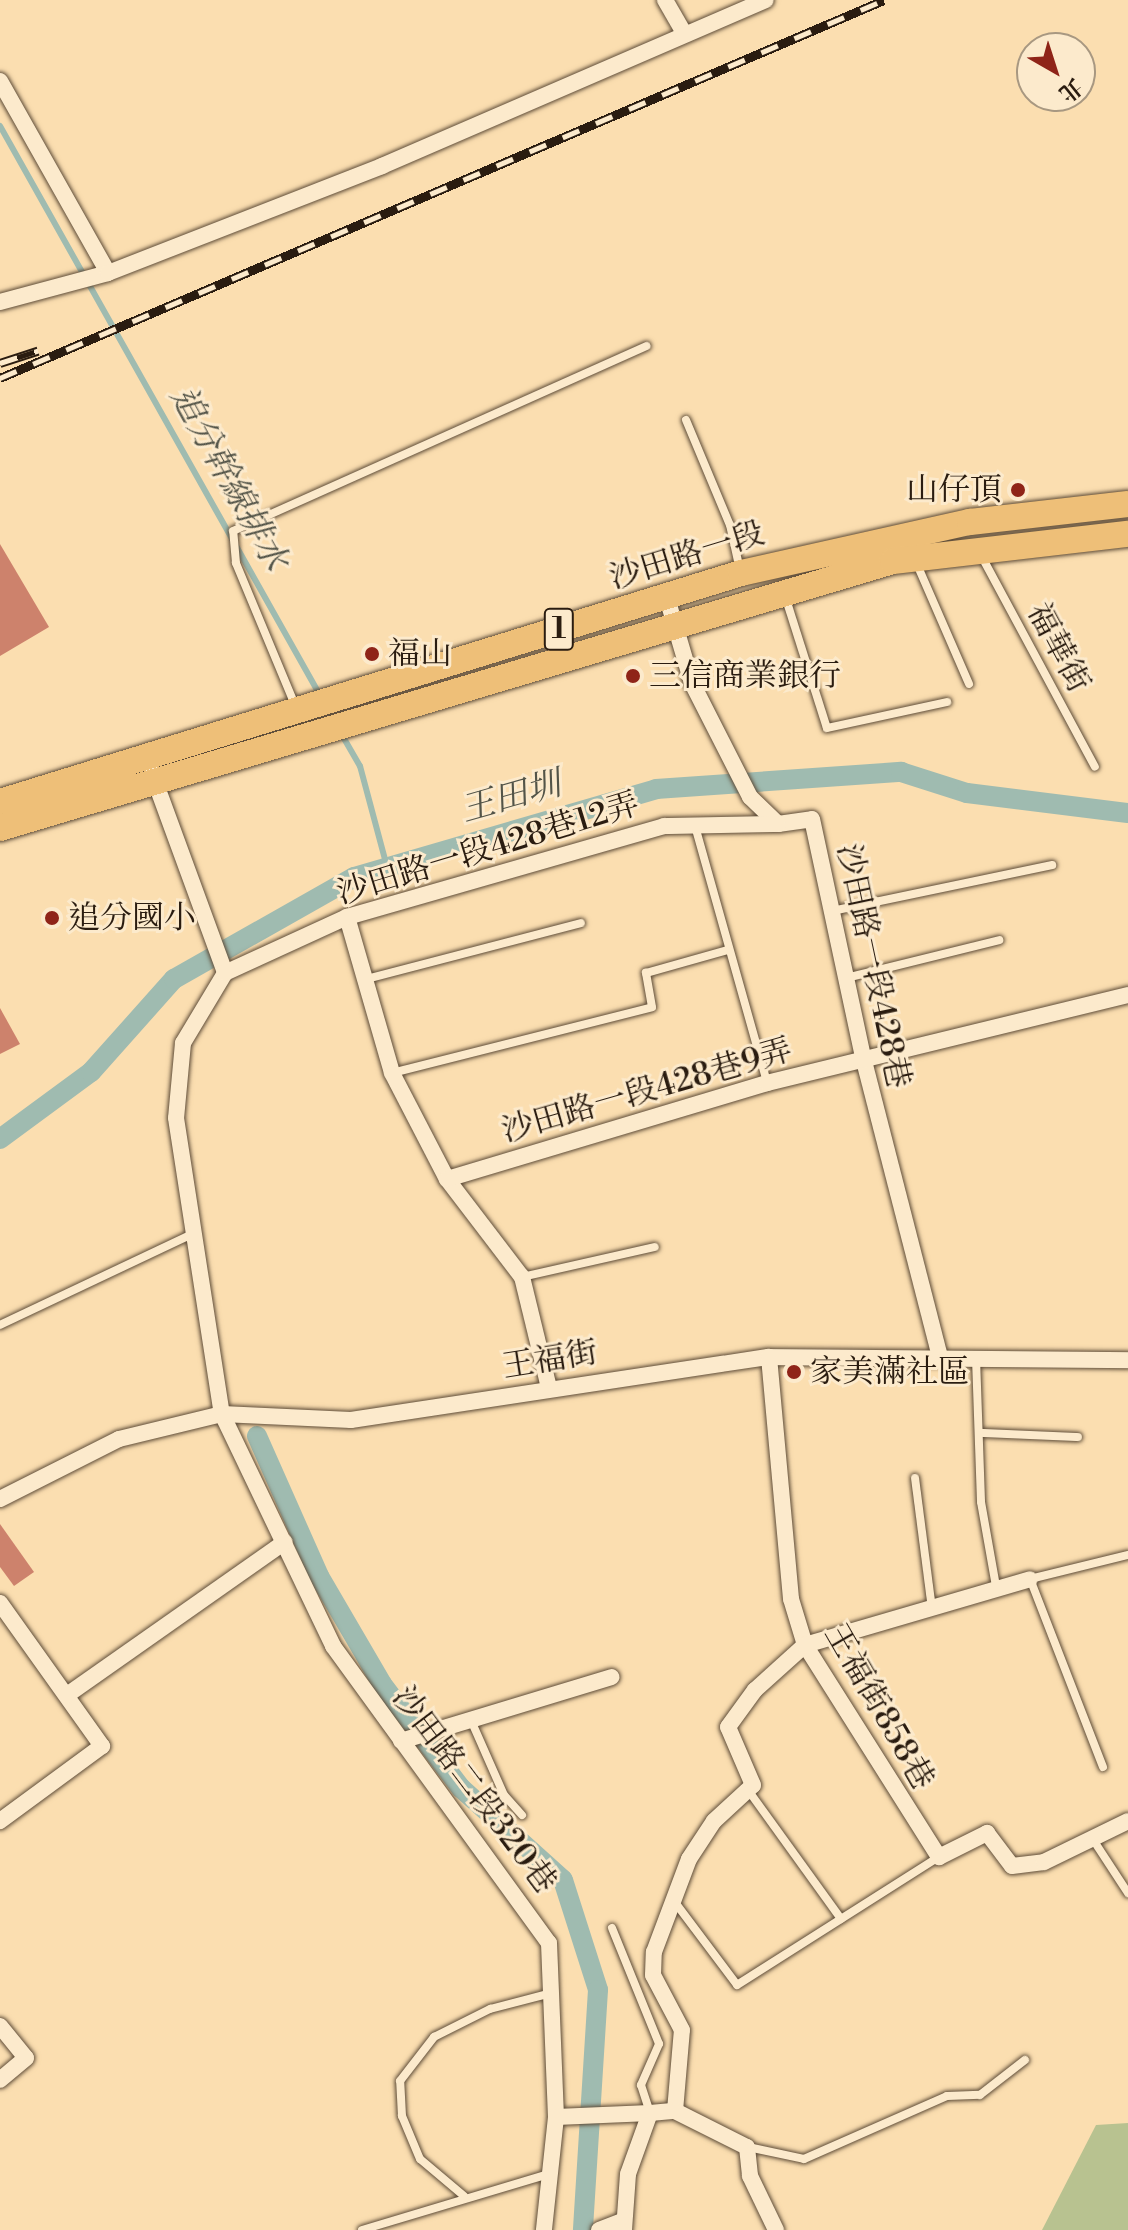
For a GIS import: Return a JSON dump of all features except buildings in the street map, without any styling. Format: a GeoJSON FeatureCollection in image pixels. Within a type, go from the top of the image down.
{"type":"FeatureCollection","features":[{"type":"Feature","properties":{"kind":"main road","name":"沙田路一段"},"geometry":{"type":"LineString","coordinates":[[0,828],[151,769],[295,706],[667,598],[741,573],[970,522],[1128,504]]}},
{"type":"Feature","properties":{"kind":"main road","name":"沙田路一段"},"geometry":{"type":"LineString","coordinates":[[0,802],[151,769],[914,558],[1128,534]]}},
{"type":"Feature","properties":{"kind":"street"},"geometry":{"type":"LineString","coordinates":[[665,0],[685,34]]}},
{"type":"Feature","properties":{"kind":"street"},"geometry":{"type":"LineString","coordinates":[[0,302],[75,285],[382,166],[766,0]]}},
{"type":"Feature","properties":{"kind":"street"},"geometry":{"type":"LineString","coordinates":[[0,81],[108,273]]}},
{"type":"Feature","properties":{"kind":"street"},"geometry":{"type":"LineString","coordinates":[[667,598],[692,683],[750,797],[778,824]]}},
{"type":"Feature","properties":{"kind":"street"},"geometry":{"type":"LineString","coordinates":[[151,769],[225,973]]}},
{"type":"Feature","properties":{"kind":"street","name":"沙田路一段428巷"},"geometry":{"type":"LineString","coordinates":[[778,824],[812,819],[864,1061],[940,1358]]}},
{"type":"Feature","properties":{"kind":"street","name":"沙田路一段428巷12弄"},"geometry":{"type":"LineString","coordinates":[[225,973],[347,917],[664,826],[778,824]]}},
{"type":"Feature","properties":{"kind":"street"},"geometry":{"type":"LineString","coordinates":[[347,917],[392,1073],[447,1179],[522,1277],[549,1388]]}},
{"type":"Feature","properties":{"kind":"street","name":"沙田路二段320巷"},"geometry":{"type":"LineString","coordinates":[[225,973],[183,1043],[176,1118],[222,1414],[333,1646],[530,1911],[549,1943],[555,1991],[556,2117],[545,2175],[544,2230]]}},
{"type":"Feature","properties":{"kind":"street","name":"沙田路一段428巷9弄"},"geometry":{"type":"LineString","coordinates":[[447,1179],[767,1083],[1128,995]]}},
{"type":"Feature","properties":{"kind":"street","name":"王福街"},"geometry":{"type":"LineString","coordinates":[[0,1499],[119,1439],[222,1414],[351,1420],[769,1357],[1128,1360]]}},
{"type":"Feature","properties":{"kind":"street","name":"王福街858巷"},"geometry":{"type":"LineString","coordinates":[[769,1357],[791,1599],[805,1645],[939,1857]]}},
{"type":"Feature","properties":{"kind":"street"},"geometry":{"type":"LineString","coordinates":[[67,1695],[285,1542]]}},
{"type":"Feature","properties":{"kind":"street"},"geometry":{"type":"LineString","coordinates":[[675,2111],[682,2030],[653,1975],[674,1900],[714,1821],[748,1789],[751,1776],[728,1727],[755,1690],[805,1645],[931,1602],[1030,1579]]}},
{"type":"Feature","properties":{"kind":"street"},"geometry":{"type":"LineString","coordinates":[[0,1603],[102,1746],[0,1821]]}},
{"type":"Feature","properties":{"kind":"street"},"geometry":{"type":"LineString","coordinates":[[401,1741],[470,1717],[611,1677]]}},
{"type":"Feature","properties":{"kind":"street"},"geometry":{"type":"LineString","coordinates":[[939,1857],[987,1833],[1012,1866],[1044,1862],[1128,1821]]}},
{"type":"Feature","properties":{"kind":"street"},"geometry":{"type":"LineString","coordinates":[[0,2026],[26,2058],[0,2080]]}},
{"type":"Feature","properties":{"kind":"street"},"geometry":{"type":"LineString","coordinates":[[556,2117],[675,2111],[747,2147],[750,2176],[776,2230]]}},
{"type":"Feature","properties":{"kind":"street"},"geometry":{"type":"LineString","coordinates":[[599,2230],[623,2225],[628,2174],[650,2113]]}},
{"type":"Feature","properties":{"kind":"lane"},"geometry":{"type":"LineString","coordinates":[[295,706],[236,563],[233,531],[647,346]]}},
{"type":"Feature","properties":{"kind":"lane"},"geometry":{"type":"LineString","coordinates":[[686,420],[730,525],[741,573]]}},
{"type":"Feature","properties":{"kind":"lane","name":"福華街"},"geometry":{"type":"LineString","coordinates":[[978,551],[1095,767]]}},
{"type":"Feature","properties":{"kind":"lane"},"geometry":{"type":"LineString","coordinates":[[914,558],[969,684]]}},
{"type":"Feature","properties":{"kind":"lane"},"geometry":{"type":"LineString","coordinates":[[785,593],[827,728],[947,702]]}},
{"type":"Feature","properties":{"kind":"lane"},"geometry":{"type":"LineString","coordinates":[[695,826],[767,1083]]}},
{"type":"Feature","properties":{"kind":"lane"},"geometry":{"type":"LineString","coordinates":[[832,911],[1052,865]]}},
{"type":"Feature","properties":{"kind":"lane"},"geometry":{"type":"LineString","coordinates":[[366,979],[581,923]]}},
{"type":"Feature","properties":{"kind":"lane"},"geometry":{"type":"LineString","coordinates":[[846,978],[999,940]]}},
{"type":"Feature","properties":{"kind":"lane"},"geometry":{"type":"LineString","coordinates":[[392,1073],[652,1007],[646,973],[728,950]]}},
{"type":"Feature","properties":{"kind":"lane"},"geometry":{"type":"LineString","coordinates":[[0,1325],[195,1233]]}},
{"type":"Feature","properties":{"kind":"lane"},"geometry":{"type":"LineString","coordinates":[[522,1277],[655,1247]]}},
{"type":"Feature","properties":{"kind":"lane"},"geometry":{"type":"LineString","coordinates":[[976,1357],[982,1433],[981,1502],[996,1586]]}},
{"type":"Feature","properties":{"kind":"lane"},"geometry":{"type":"LineString","coordinates":[[982,1433],[1078,1437]]}},
{"type":"Feature","properties":{"kind":"lane"},"geometry":{"type":"LineString","coordinates":[[915,1478],[931,1602]]}},
{"type":"Feature","properties":{"kind":"lane"},"geometry":{"type":"LineString","coordinates":[[1103,1767],[1030,1579],[1128,1555]]}},
{"type":"Feature","properties":{"kind":"lane"},"geometry":{"type":"LineString","coordinates":[[470,1717],[504,1795],[522,1815]]}},
{"type":"Feature","properties":{"kind":"lane"},"geometry":{"type":"LineString","coordinates":[[748,1789],[841,1919]]}},
{"type":"Feature","properties":{"kind":"lane"},"geometry":{"type":"LineString","coordinates":[[1091,1838],[1128,1893]]}},
{"type":"Feature","properties":{"kind":"lane"},"geometry":{"type":"LineString","coordinates":[[674,1900],[737,1985],[939,1857]]}},
{"type":"Feature","properties":{"kind":"lane"},"geometry":{"type":"LineString","coordinates":[[612,1928],[659,2044],[641,2085],[650,2113]]}},
{"type":"Feature","properties":{"kind":"lane"},"geometry":{"type":"LineString","coordinates":[[464,2196],[420,2159],[402,2116],[400,2081],[434,2037],[490,2009],[555,1991]]}},
{"type":"Feature","properties":{"kind":"lane"},"geometry":{"type":"LineString","coordinates":[[747,2147],[804,2159],[947,2096],[980,2095],[1025,2060]]}},
{"type":"Feature","properties":{"kind":"lane"},"geometry":{"type":"LineString","coordinates":[[362,2230],[464,2196],[545,2175]]}},
{"type":"Feature","properties":{"kind":"green space"},"geometry":{"type":"Polygon","coordinates":[[[1128,2123],[1128,2230],[1042,2230],[1096,2125],[1128,2123]]]}},
{"type":"Feature","properties":{"kind":"waterway","name":"追分幹線排水"},"geometry":{"type":"LineString","coordinates":[[0,126],[321,697]]}},
{"type":"Feature","properties":{"kind":"waterway","name":"追分幹線排水"},"geometry":{"type":"LineString","coordinates":[[342,735],[360,766],[387,867]]}},
{"type":"Feature","properties":{"kind":"waterway","name":"王田圳"},"geometry":{"type":"LineString","coordinates":[[0,1139],[91,1072],[174,979],[354,877],[656,789],[901,772],[967,793],[1128,813]]}},
{"type":"Feature","properties":{"kind":"waterway"},"geometry":{"type":"LineString","coordinates":[[257,1436],[319,1576],[382,1684],[461,1788],[563,1880],[598,1990],[583,2230]]}},
{"type":"Feature","properties":{"kind":"railway"},"geometry":{"type":"LineString","coordinates":[[0,378],[884,0]]}},
{"type":"Feature","properties":{"kind":"railway"},"geometry":{"type":"LineString","coordinates":[[0,363],[38,351]]}},
{"type":"Feature","properties":{"kind":"place","name":"山仔頂"},"geometry":{"type":"Point","coordinates":[1018,490]}},
{"type":"Feature","properties":{"kind":"place","name":"福山"},"geometry":{"type":"Point","coordinates":[372,654]}},
{"type":"Feature","properties":{"kind":"place","name":"三信商業銀行"},"geometry":{"type":"Point","coordinates":[633,676]}},
{"type":"Feature","properties":{"kind":"place","name":"追分國小"},"geometry":{"type":"Point","coordinates":[52,918]}},
{"type":"Feature","properties":{"kind":"place","name":"家美滿社區"},"geometry":{"type":"Point","coordinates":[794,1372]}}]}
